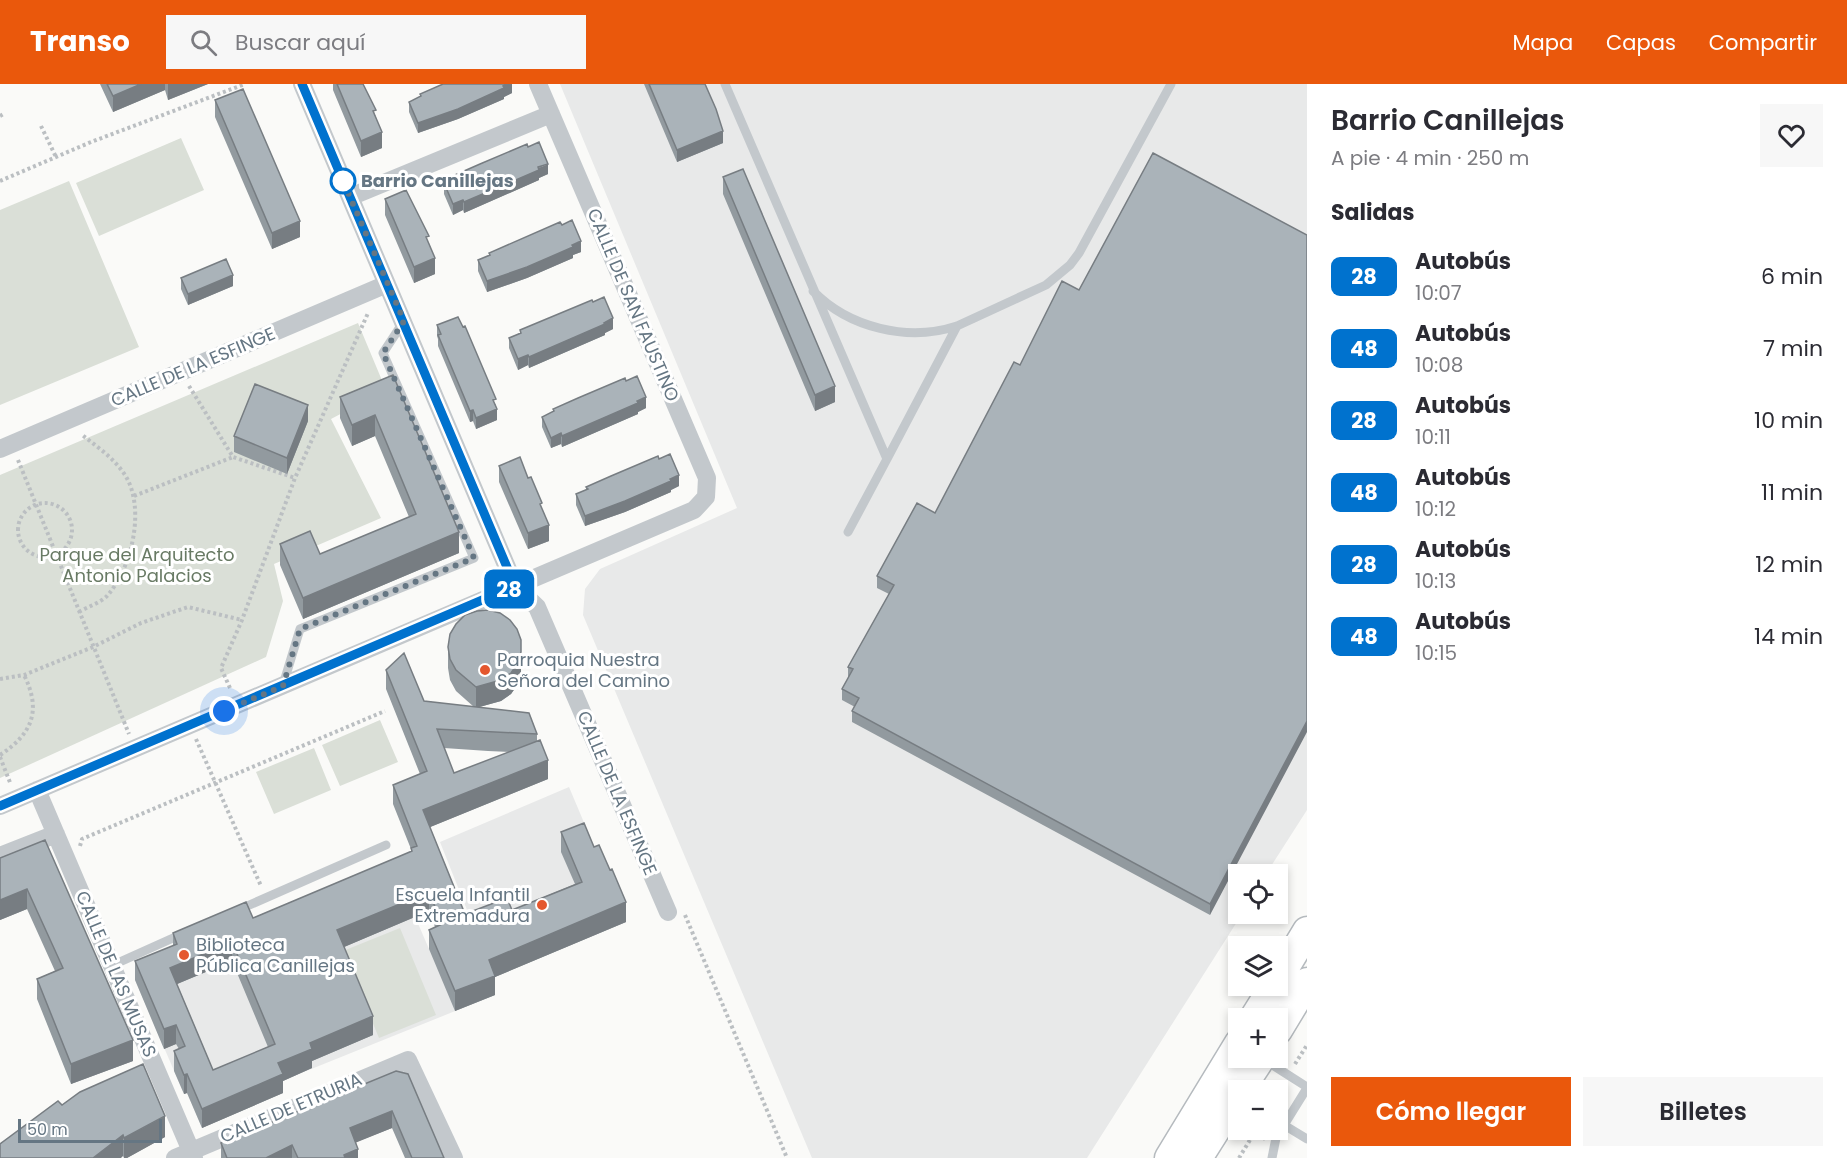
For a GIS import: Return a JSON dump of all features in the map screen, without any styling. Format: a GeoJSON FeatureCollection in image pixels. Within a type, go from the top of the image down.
{"type":"FeatureCollection","features":[{"type":"Feature","properties":{"kind":"main road"},"geometry":{"type":"LineString","coordinates":[[1288,962],[1307,931]]}},
{"type":"Feature","properties":{"kind":"main road"},"geometry":{"type":"LineString","coordinates":[[1288,1013],[1307,982]]}},
{"type":"Feature","properties":{"kind":"main road"},"geometry":{"type":"LineString","coordinates":[[1169,1158],[1228,1061]]}},
{"type":"Feature","properties":{"kind":"main road"},"geometry":{"type":"LineString","coordinates":[[1198,1158],[1228,1111]]}},
{"type":"Feature","properties":{"kind":"street","name":"CALLE DE LA ESFINGE"},"geometry":{"type":"LineString","coordinates":[[302,84],[515,586],[537,607],[668,912]]}},
{"type":"Feature","properties":{"kind":"street","name":"CALLE DE SAN FAUSTINO"},"geometry":{"type":"LineString","coordinates":[[515,586],[694,510],[706,497],[707,478],[538,84]]}},
{"type":"Feature","properties":{"kind":"street"},"geometry":{"type":"LineString","coordinates":[[350,197],[551,114]]}},
{"type":"Feature","properties":{"kind":"street","name":"CALLE DE LA ESFINGE"},"geometry":{"type":"LineString","coordinates":[[0,449],[387,284]]}},
{"type":"Feature","properties":{"kind":"street"},"geometry":{"type":"LineString","coordinates":[[8,802],[515,586]]}},
{"type":"Feature","properties":{"kind":"street","name":"CALLE DE LAS MUSAS"},"geometry":{"type":"LineString","coordinates":[[37,790],[112,965],[186,1155]]}},
{"type":"Feature","properties":{"kind":"street"},"geometry":{"type":"LineString","coordinates":[[0,856],[56,834]]}},
{"type":"Feature","properties":{"kind":"street","name":"CALLE DE ETRURIA"},"geometry":{"type":"LineString","coordinates":[[186,1155],[408,1060],[454,1158]]}},
{"type":"Feature","properties":{"kind":"lane"},"geometry":{"type":"LineString","coordinates":[[725,84],[887,459]]}},
{"type":"Feature","properties":{"kind":"lane"},"geometry":{"type":"LineString","coordinates":[[813,291],[835,310],[852,319],[899,331],[924,333],[943,331],[957,326],[1046,285],[1070,265],[1171,84]]}},
{"type":"Feature","properties":{"kind":"lane"},"geometry":{"type":"LineString","coordinates":[[283,686],[300,629],[474,558],[383,353],[404,321]]}},
{"type":"Feature","properties":{"kind":"lane"},"geometry":{"type":"LineString","coordinates":[[848,532],[957,326]]}},
{"type":"Feature","properties":{"kind":"lane"},"geometry":{"type":"LineString","coordinates":[[234,912],[386,845]]}},
{"type":"Feature","properties":{"kind":"lane"},"geometry":{"type":"LineString","coordinates":[[112,965],[191,930]]}},
{"type":"Feature","properties":{"kind":"lane"},"geometry":{"type":"LineString","coordinates":[[1276,1068],[1307,1088],[1288,1119]]}},
{"type":"Feature","properties":{"kind":"lane"},"geometry":{"type":"LineString","coordinates":[[1288,1127],[1307,1139]]}},
{"type":"Feature","properties":{"kind":"lane"},"geometry":{"type":"LineString","coordinates":[[1272,1158],[1276,1140]]}},
{"type":"Feature","properties":{"kind":"path"},"geometry":{"type":"LineString","coordinates":[[0,181],[245,84]]}},
{"type":"Feature","properties":{"kind":"path"},"geometry":{"type":"LineString","coordinates":[[0,116],[5,113]]}},
{"type":"Feature","properties":{"kind":"path"},"geometry":{"type":"LineString","coordinates":[[41,126],[56,157]]}},
{"type":"Feature","properties":{"kind":"path"},"geometry":{"type":"LineString","coordinates":[[231,689],[221,668],[242,620],[295,478],[370,308]]}},
{"type":"Feature","properties":{"kind":"path"},"geometry":{"type":"LineString","coordinates":[[189,386],[233,457],[295,478]]}},
{"type":"Feature","properties":{"kind":"path"},"geometry":{"type":"LineString","coordinates":[[79,612],[106,598],[124,571],[132,545],[135,519],[134,496],[125,475],[110,457],[81,434]]}},
{"type":"Feature","properties":{"kind":"path"},"geometry":{"type":"LineString","coordinates":[[134,496],[233,457]]}},
{"type":"Feature","properties":{"kind":"path"},"geometry":{"type":"LineString","coordinates":[[18,460],[129,734]]}},
{"type":"Feature","properties":{"kind":"path"},"geometry":{"type":"LineString","coordinates":[[45,502],[54,504],[69,515],[72,524],[70,542],[56,555],[47,557],[31,553],[20,540],[19,523],[28,508],[35,504],[45,502]]}},
{"type":"Feature","properties":{"kind":"path"},"geometry":{"type":"LineString","coordinates":[[0,679],[5,680],[24,675],[93,647],[141,622],[188,607],[242,620]]}},
{"type":"Feature","properties":{"kind":"path"},"geometry":{"type":"LineString","coordinates":[[8,802],[0,756],[16,745],[28,729],[33,711],[32,691],[24,675]]}},
{"type":"Feature","properties":{"kind":"path"},"geometry":{"type":"LineString","coordinates":[[65,854],[79,847],[82,839],[385,711]]}},
{"type":"Feature","properties":{"kind":"path"},"geometry":{"type":"LineString","coordinates":[[190,725],[266,898]]}},
{"type":"Feature","properties":{"kind":"path"},"geometry":{"type":"LineString","coordinates":[[668,912],[681,907],[787,1158]]}},
{"type":"Feature","properties":{"kind":"path"},"geometry":{"type":"LineString","coordinates":[[1239,1158],[1250,1140]]}},
{"type":"Feature","properties":{"kind":"shaded area"},"geometry":{"type":"Polygon","coordinates":[[[560,84],[1307,84],[1307,810],[1272,864],[1228,864],[1228,924],[1236,924],[1087,1158],[812,1158],[583,615],[585,589],[600,569],[737,508],[560,84]]]}},
{"type":"Feature","properties":{"kind":"shaded area"},"geometry":{"type":"Polygon","coordinates":[[[569,787],[626,922],[489,979],[495,995],[279,1082],[283,1093],[202,1128],[187,1093],[184,1094],[135,980],[391,861],[429,949],[475,930],[440,842],[569,787]]]}},
{"type":"Feature","properties":{"kind":"green space"},"geometry":{"type":"Polygon","coordinates":[[[181,138],[204,190],[99,236],[76,183],[181,138]]]}},
{"type":"Feature","properties":{"kind":"green space"},"geometry":{"type":"Polygon","coordinates":[[[69,181],[139,347],[0,405],[0,210],[69,181]]]}},
{"type":"Feature","properties":{"kind":"green space","name":"Parque del Arquitecto Antonio Palacios"},"geometry":{"type":"Polygon","coordinates":[[[358,323],[386,390],[331,419],[381,518],[274,564],[283,601],[266,657],[0,778],[0,475],[358,323]]]}},
{"type":"Feature","properties":{"kind":"green space"},"geometry":{"type":"Polygon","coordinates":[[[380,720],[398,762],[340,786],[322,745],[380,720]]]}},
{"type":"Feature","properties":{"kind":"green space"},"geometry":{"type":"Polygon","coordinates":[[[314,748],[331,790],[274,814],[256,772],[314,748]]]}},
{"type":"Feature","properties":{"kind":"green space"},"geometry":{"type":"Polygon","coordinates":[[[400,928],[436,1015],[379,1038],[343,951],[400,928]]]}},
{"type":"Feature","properties":{"kind":"building"},"geometry":{"type":"Polygon","coordinates":[[[107,84],[141,84],[113,96],[107,84]]]}},
{"type":"Feature","properties":{"kind":"building"},"geometry":{"type":"Polygon","coordinates":[[[337,84],[363,84],[376,110],[373,111],[382,132],[361,141],[337,84]]]}},
{"type":"Feature","properties":{"kind":"building"},"geometry":{"type":"Polygon","coordinates":[[[443,84],[508,84],[458,109],[418,123],[409,102],[421,96],[420,94],[443,84]]]}},
{"type":"Feature","properties":{"kind":"building"},"geometry":{"type":"Polygon","coordinates":[[[649,84],[705,84],[723,131],[677,150],[649,84]]]}},
{"type":"Feature","properties":{"kind":"building"},"geometry":{"type":"Polygon","coordinates":[[[243,89],[300,221],[272,233],[215,100],[243,89]]]}},
{"type":"Feature","properties":{"kind":"building"},"geometry":{"type":"Polygon","coordinates":[[[539,142],[548,164],[464,202],[463,200],[453,204],[444,183],[456,178],[455,175],[527,144],[528,147],[539,142]]]}},
{"type":"Feature","properties":{"kind":"building"},"geometry":{"type":"Polygon","coordinates":[[[1153,153],[1307,235],[1307,721],[1231,864],[1228,864],[1228,870],[1210,904],[852,711],[859,698],[842,689],[853,669],[848,667],[894,585],[877,576],[917,503],[935,513],[1014,362],[1020,365],[1062,281],[1079,290],[1153,153]]]}},
{"type":"Feature","properties":{"kind":"building"},"geometry":{"type":"Polygon","coordinates":[[[743,169],[835,386],[815,395],[723,177],[743,169]]]}},
{"type":"Feature","properties":{"kind":"building"},"geometry":{"type":"Polygon","coordinates":[[[406,190],[429,236],[426,237],[435,258],[414,267],[385,199],[406,190]]]}},
{"type":"Feature","properties":{"kind":"building"},"geometry":{"type":"Polygon","coordinates":[[[572,220],[581,241],[572,245],[573,247],[487,281],[478,260],[560,222],[562,225],[572,220]]]}},
{"type":"Feature","properties":{"kind":"building"},"geometry":{"type":"Polygon","coordinates":[[[226,259],[233,275],[188,294],[181,278],[226,259]]]}},
{"type":"Feature","properties":{"kind":"building"},"geometry":{"type":"Polygon","coordinates":[[[604,297],[613,318],[605,324],[529,357],[528,355],[518,359],[509,338],[521,333],[520,330],[604,297]]]}},
{"type":"Feature","properties":{"kind":"building"},"geometry":{"type":"Polygon","coordinates":[[[458,317],[463,327],[465,326],[496,399],[493,400],[497,409],[476,418],[473,410],[470,411],[438,335],[441,334],[437,325],[458,317]]]}},
{"type":"Feature","properties":{"kind":"building"},"geometry":{"type":"Polygon","coordinates":[[[393,375],[459,532],[303,598],[280,544],[310,531],[320,554],[416,514],[375,415],[352,425],[340,397],[393,375]]]}},
{"type":"Feature","properties":{"kind":"building"},"geometry":{"type":"Polygon","coordinates":[[[637,376],[646,397],[637,401],[638,403],[562,436],[561,433],[551,438],[542,417],[554,411],[553,409],[625,378],[626,381],[637,376]]]}},
{"type":"Feature","properties":{"kind":"building"},"geometry":{"type":"Polygon","coordinates":[[[255,384],[308,405],[287,458],[234,436],[255,384]]]}},
{"type":"Feature","properties":{"kind":"building"},"geometry":{"type":"Polygon","coordinates":[[[670,454],[679,475],[670,479],[671,481],[585,516],[576,494],[588,489],[586,487],[658,456],[659,459],[670,454]]]}},
{"type":"Feature","properties":{"kind":"building"},"geometry":{"type":"Polygon","coordinates":[[[520,457],[528,478],[531,477],[549,525],[528,533],[499,466],[520,457]]]}},
{"type":"Feature","properties":{"kind":"building","name":"Parroquia Nuestra Señora del Camino"},"geometry":{"type":"Polygon","coordinates":[[[488,610],[500,613],[510,620],[521,640],[521,652],[518,663],[511,673],[501,680],[476,687],[456,670],[450,659],[448,647],[450,634],[465,615],[488,610]]]}},
{"type":"Feature","properties":{"kind":"building"},"geometry":{"type":"Polygon","coordinates":[[[404,653],[424,701],[529,713],[537,734],[437,729],[454,773],[540,740],[548,760],[423,810],[465,914],[507,898],[512,910],[582,882],[561,832],[584,823],[594,847],[599,845],[610,870],[612,869],[626,902],[489,960],[495,976],[455,991],[429,930],[442,924],[429,892],[337,930],[373,1016],[310,1043],[312,1049],[278,1063],[283,1074],[202,1109],[174,1051],[185,1046],[176,1025],[164,1029],[135,961],[177,944],[173,933],[246,902],[253,918],[412,851],[411,848],[417,846],[393,785],[427,771],[386,670],[404,653]],[[232,942],[170,968],[213,1070],[275,1044],[232,942]]]}},
{"type":"Feature","properties":{"kind":"building"},"geometry":{"type":"Polygon","coordinates":[[[45,840],[133,1040],[71,1064],[37,979],[63,968],[27,889],[0,900],[0,858],[45,840]]]}},
{"type":"Feature","properties":{"kind":"building"},"geometry":{"type":"Polygon","coordinates":[[[143,1064],[165,1116],[124,1138],[123,1135],[93,1158],[0,1158],[0,1144],[58,1101],[62,1105],[80,1092],[143,1064]]]}},
{"type":"Feature","properties":{"kind":"building"},"geometry":{"type":"Polygon","coordinates":[[[396,1071],[408,1074],[444,1158],[412,1158],[392,1111],[350,1128],[358,1149],[344,1155],[345,1158],[298,1158],[292,1145],[266,1158],[227,1158],[221,1143],[396,1071]]]}},
{"type":"Feature","properties":{"kind":"bus line","name":"28"},"geometry":{"type":"LineString","coordinates":[[0,806],[515,586],[302,84]]}},
{"type":"Feature","properties":{"kind":"place","name":"Barrio Canillejas"},"geometry":{"type":"Point","coordinates":[343,181]}},
{"type":"Feature","properties":{"kind":"place","name":"Parroquia Nuestra Señora del Camino"},"geometry":{"type":"Point","coordinates":[485,670]}},
{"type":"Feature","properties":{"kind":"place","name":"Escuela Infantil Extremadura"},"geometry":{"type":"Point","coordinates":[542,905]}},
{"type":"Feature","properties":{"kind":"place","name":"Biblioteca Pública Canillejas"},"geometry":{"type":"Point","coordinates":[184,955]}},
{"type":"Feature","properties":{"kind":"route"},"geometry":{"type":"LineString","coordinates":[[224,711],[283,686],[300,629],[474,558],[383,353],[404,321],[343,181]]}}]}
